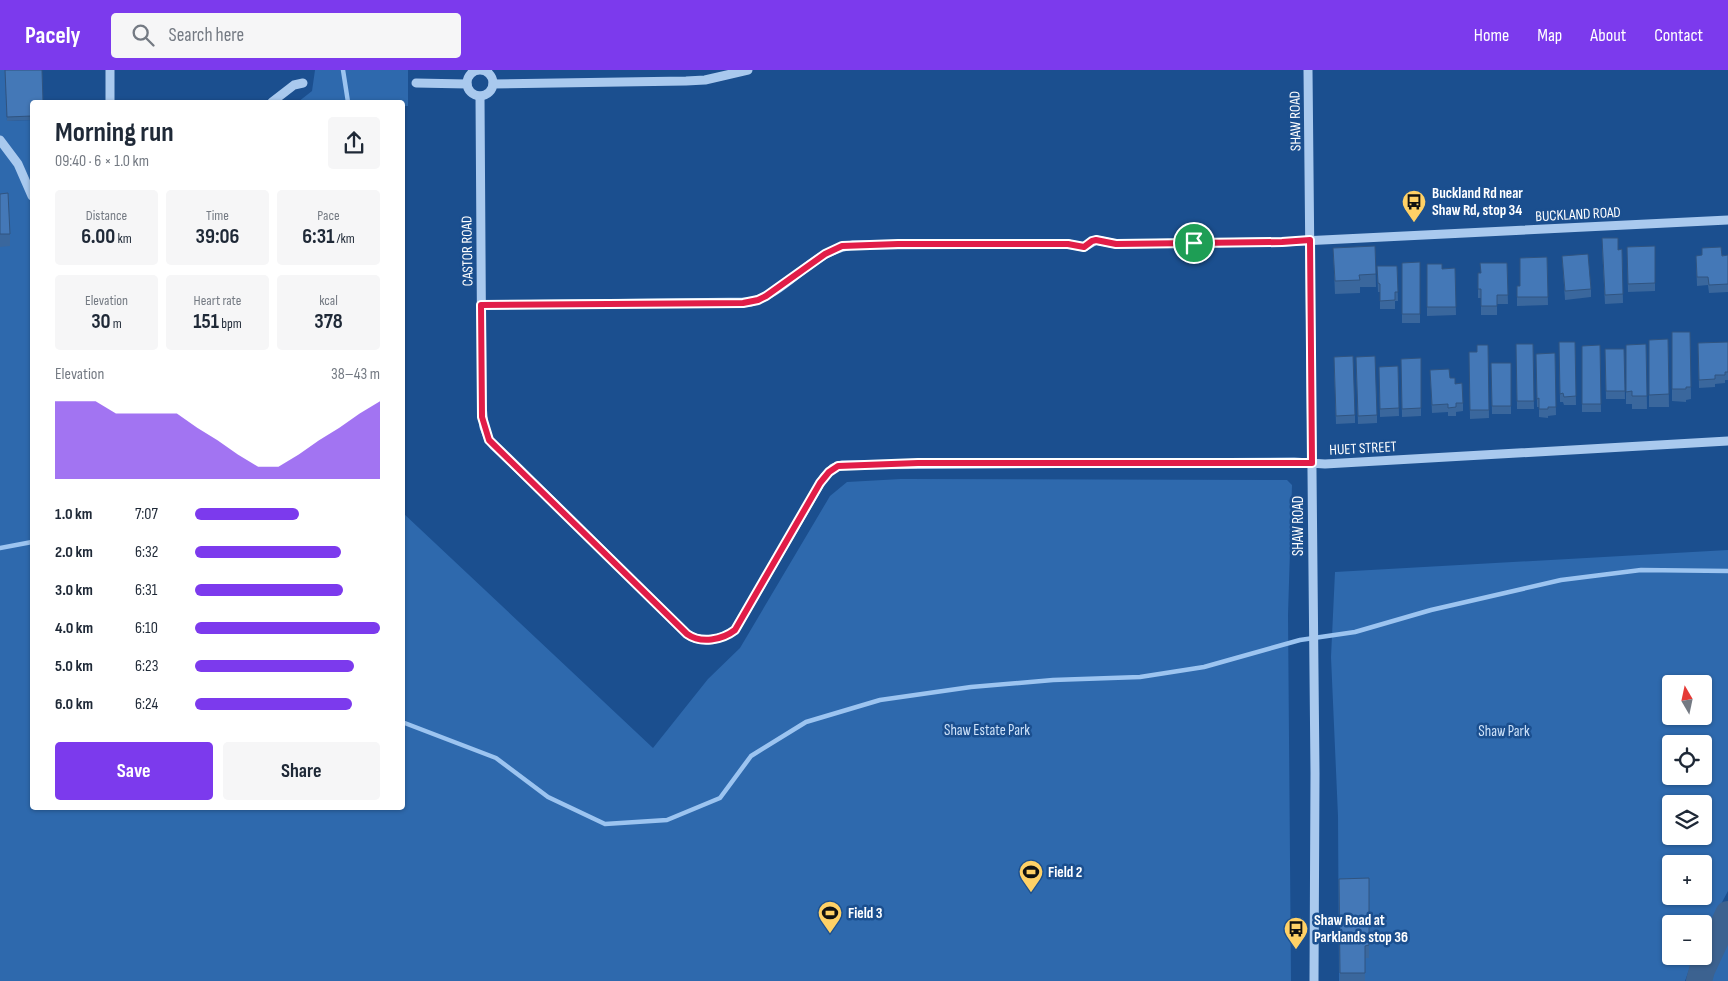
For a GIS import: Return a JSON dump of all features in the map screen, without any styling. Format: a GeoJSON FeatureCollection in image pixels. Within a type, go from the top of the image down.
{"type":"FeatureCollection","features":[{"type":"Feature","properties":{"kind":"street"},"geometry":{"type":"LineString","coordinates":[[110,70],[110,100]]}},
{"type":"Feature","properties":{"kind":"street"},"geometry":{"type":"LineString","coordinates":[[480,70],[491,76],[493,84],[488,94],[480,96],[470,91],[467,84],[473,73],[480,70]]}},
{"type":"Feature","properties":{"kind":"street"},"geometry":{"type":"LineString","coordinates":[[493,84],[705,80],[748,70]]}},
{"type":"Feature","properties":{"kind":"street","name":"SHAW ROAD"},"geometry":{"type":"LineString","coordinates":[[1308,70],[1314,981]]}},
{"type":"Feature","properties":{"kind":"street"},"geometry":{"type":"LineString","coordinates":[[274,100],[287,90],[303,83]]}},
{"type":"Feature","properties":{"kind":"street"},"geometry":{"type":"LineString","coordinates":[[416,83],[467,84]]}},
{"type":"Feature","properties":{"kind":"street","name":"CASTOR ROAD"},"geometry":{"type":"LineString","coordinates":[[480,96],[482,411],[484,427],[489,440],[687,634],[696,639],[704,640]]}},
{"type":"Feature","properties":{"kind":"street"},"geometry":{"type":"LineString","coordinates":[[0,140],[18,164],[30,191]]}},
{"type":"Feature","properties":{"kind":"street","name":"BUCKLAND ROAD"},"geometry":{"type":"LineString","coordinates":[[481,305],[751,302],[766,296],[834,249],[853,245],[1068,244],[1084,247],[1096,240],[1116,244],[1282,242],[1728,220]]}},
{"type":"Feature","properties":{"kind":"street","name":"HUET STREET"},"geometry":{"type":"LineString","coordinates":[[704,640],[728,634],[735,630],[820,483],[829,472],[838,466],[918,463],[1331,464],[1728,441]]}},
{"type":"Feature","properties":{"kind":"green space","name":"Shaw Estate Park"},"geometry":{"type":"Polygon","coordinates":[[[0,70],[5,70],[7,121],[30,120],[30,810],[405,810],[405,515],[653,748],[708,679],[740,648],[830,496],[847,482],[901,479],[1287,480],[1292,485],[1288,615],[1291,981],[0,981],[0,70]]]}},
{"type":"Feature","properties":{"kind":"green space"},"geometry":{"type":"Polygon","coordinates":[[[315,70],[408,70],[408,106],[405,106],[405,100],[301,100],[312,91],[315,70]]]}},
{"type":"Feature","properties":{"kind":"green space","name":"Shaw Park"},"geometry":{"type":"Polygon","coordinates":[[[1728,550],[1728,891],[1712,921],[1712,915],[1662,915],[1662,965],[1691,965],[1685,981],[1339,981],[1338,816],[1331,657],[1335,572],[1728,550]]]}},
{"type":"Feature","properties":{"kind":"green space"},"geometry":{"type":"Polygon","coordinates":[[[1728,939],[1728,981],[1706,981],[1716,955],[1728,939]]]}},
{"type":"Feature","properties":{"kind":"building"},"geometry":{"type":"Polygon","coordinates":[[[5,70],[42,70],[43,100],[30,100],[30,116],[7,117],[5,70]]]}},
{"type":"Feature","properties":{"kind":"building"},"geometry":{"type":"Polygon","coordinates":[[[8,193],[10,234],[0,234],[0,194],[8,193]]]}},
{"type":"Feature","properties":{"kind":"building"},"geometry":{"type":"Polygon","coordinates":[[[1602,238],[1618,238],[1618,250],[1622,249],[1623,294],[1605,295],[1602,238]]]}},
{"type":"Feature","properties":{"kind":"building"},"geometry":{"type":"Polygon","coordinates":[[[1375,246],[1376,274],[1359,275],[1360,280],[1335,281],[1333,248],[1375,246]]]}},
{"type":"Feature","properties":{"kind":"building"},"geometry":{"type":"Polygon","coordinates":[[[1655,246],[1655,283],[1628,284],[1627,247],[1655,246]]]}},
{"type":"Feature","properties":{"kind":"building"},"geometry":{"type":"Polygon","coordinates":[[[1721,247],[1722,256],[1728,255],[1728,284],[1709,285],[1708,277],[1697,277],[1696,256],[1702,255],[1702,248],[1721,247]]]}},
{"type":"Feature","properties":{"kind":"building"},"geometry":{"type":"Polygon","coordinates":[[[1588,254],[1591,289],[1565,291],[1562,256],[1588,254]]]}},
{"type":"Feature","properties":{"kind":"building"},"geometry":{"type":"Polygon","coordinates":[[[1547,257],[1548,297],[1517,297],[1517,286],[1520,286],[1520,258],[1547,257]]]}},
{"type":"Feature","properties":{"kind":"building"},"geometry":{"type":"Polygon","coordinates":[[[1420,262],[1420,314],[1402,314],[1402,263],[1420,262]]]}},
{"type":"Feature","properties":{"kind":"building"},"geometry":{"type":"Polygon","coordinates":[[[1480,263],[1507,263],[1508,295],[1497,295],[1497,306],[1481,306],[1481,289],[1478,289],[1478,273],[1481,273],[1480,263]]]}},
{"type":"Feature","properties":{"kind":"building"},"geometry":{"type":"Polygon","coordinates":[[[1427,264],[1442,264],[1442,269],[1455,268],[1456,307],[1427,307],[1427,264]]]}},
{"type":"Feature","properties":{"kind":"building"},"geometry":{"type":"Polygon","coordinates":[[[1377,266],[1397,266],[1398,292],[1395,292],[1395,300],[1380,301],[1377,266]]]}},
{"type":"Feature","properties":{"kind":"building"},"geometry":{"type":"Polygon","coordinates":[[[1672,332],[1690,332],[1691,387],[1686,387],[1686,389],[1672,389],[1672,332]]]}},
{"type":"Feature","properties":{"kind":"building"},"geometry":{"type":"Polygon","coordinates":[[[1668,339],[1669,394],[1649,395],[1649,340],[1668,339]]]}},
{"type":"Feature","properties":{"kind":"building"},"geometry":{"type":"Polygon","coordinates":[[[1559,342],[1575,342],[1576,396],[1564,397],[1563,393],[1560,394],[1559,342]]]}},
{"type":"Feature","properties":{"kind":"building"},"geometry":{"type":"Polygon","coordinates":[[[1728,342],[1728,372],[1725,372],[1725,375],[1715,375],[1715,379],[1699,380],[1698,343],[1728,342]]]}},
{"type":"Feature","properties":{"kind":"building"},"geometry":{"type":"Polygon","coordinates":[[[1516,344],[1533,344],[1534,401],[1517,401],[1516,344]]]}},
{"type":"Feature","properties":{"kind":"building"},"geometry":{"type":"Polygon","coordinates":[[[1646,344],[1647,396],[1632,396],[1632,391],[1626,392],[1626,345],[1646,344]]]}},
{"type":"Feature","properties":{"kind":"building"},"geometry":{"type":"Polygon","coordinates":[[[1477,345],[1488,345],[1489,410],[1470,410],[1469,352],[1477,352],[1477,345]]]}},
{"type":"Feature","properties":{"kind":"building"},"geometry":{"type":"Polygon","coordinates":[[[1600,345],[1601,404],[1582,404],[1582,346],[1600,345]]]}},
{"type":"Feature","properties":{"kind":"building"},"geometry":{"type":"Polygon","coordinates":[[[1605,349],[1624,349],[1625,391],[1606,391],[1605,349]]]}},
{"type":"Feature","properties":{"kind":"building"},"geometry":{"type":"Polygon","coordinates":[[[1555,353],[1556,407],[1539,409],[1536,354],[1555,353]]]}},
{"type":"Feature","properties":{"kind":"building"},"geometry":{"type":"Polygon","coordinates":[[[1353,356],[1355,415],[1336,416],[1334,357],[1353,356]]]}},
{"type":"Feature","properties":{"kind":"building"},"geometry":{"type":"Polygon","coordinates":[[[1375,356],[1377,415],[1358,416],[1356,357],[1375,356]]]}},
{"type":"Feature","properties":{"kind":"building"},"geometry":{"type":"Polygon","coordinates":[[[1421,358],[1421,408],[1402,409],[1401,359],[1421,358]]]}},
{"type":"Feature","properties":{"kind":"building"},"geometry":{"type":"Polygon","coordinates":[[[1491,363],[1511,363],[1511,406],[1492,406],[1491,363]]]}},
{"type":"Feature","properties":{"kind":"building"},"geometry":{"type":"Polygon","coordinates":[[[1398,366],[1399,408],[1380,409],[1379,367],[1398,366]]]}},
{"type":"Feature","properties":{"kind":"building"},"geometry":{"type":"Polygon","coordinates":[[[1449,369],[1450,378],[1455,378],[1455,384],[1462,383],[1463,403],[1456,403],[1456,407],[1448,408],[1448,404],[1432,405],[1430,370],[1449,369]]]}},
{"type":"Feature","properties":{"kind":"building"},"geometry":{"type":"Polygon","coordinates":[[[1369,878],[1369,945],[1365,946],[1365,973],[1340,973],[1339,879],[1369,878]]]}},
{"type":"Feature","properties":{"kind":"waterway"},"geometry":{"type":"LineString","coordinates":[[343,70],[348,100]]}},
{"type":"Feature","properties":{"kind":"waterway"},"geometry":{"type":"LineString","coordinates":[[0,548],[30,542]]}},
{"type":"Feature","properties":{"kind":"waterway"},"geometry":{"type":"LineString","coordinates":[[405,723],[496,758],[548,797],[605,824],[667,820],[720,798],[751,756],[806,722],[880,700],[971,687],[1053,680],[1140,677],[1204,667],[1300,640],[1355,632],[1431,610],[1561,580],[1641,570],[1728,571]]}},
{"type":"Feature","properties":{"kind":"waterway"},"geometry":{"type":"LineString","coordinates":[[1699,981],[1702,970],[1728,914]]}},
{"type":"Feature","properties":{"kind":"place","name":"Buckland Rd near Shaw Rd, stop 34"},"geometry":{"type":"Point","coordinates":[1414,223]}},
{"type":"Feature","properties":{"kind":"place","name":"Field 2"},"geometry":{"type":"Point","coordinates":[1031,893]}},
{"type":"Feature","properties":{"kind":"place","name":"Field 3"},"geometry":{"type":"Point","coordinates":[830,934]}},
{"type":"Feature","properties":{"kind":"place","name":"Shaw Road at Parklands stop 36"},"geometry":{"type":"Point","coordinates":[1296,950]}},
{"type":"Feature","properties":{"kind":"route"},"geometry":{"type":"LineString","coordinates":[[1096,240],[1116,244],[1194,243],[1310,240],[1312,463],[918,463],[838,466],[833,468],[820,483],[735,630],[724,636],[700,640],[687,634],[552,500],[494,446],[489,440],[484,427],[482,417],[481,305],[751,302],[766,296],[825,254],[842,246],[853,245],[1072,244],[1084,247],[1096,240]]}}]}
